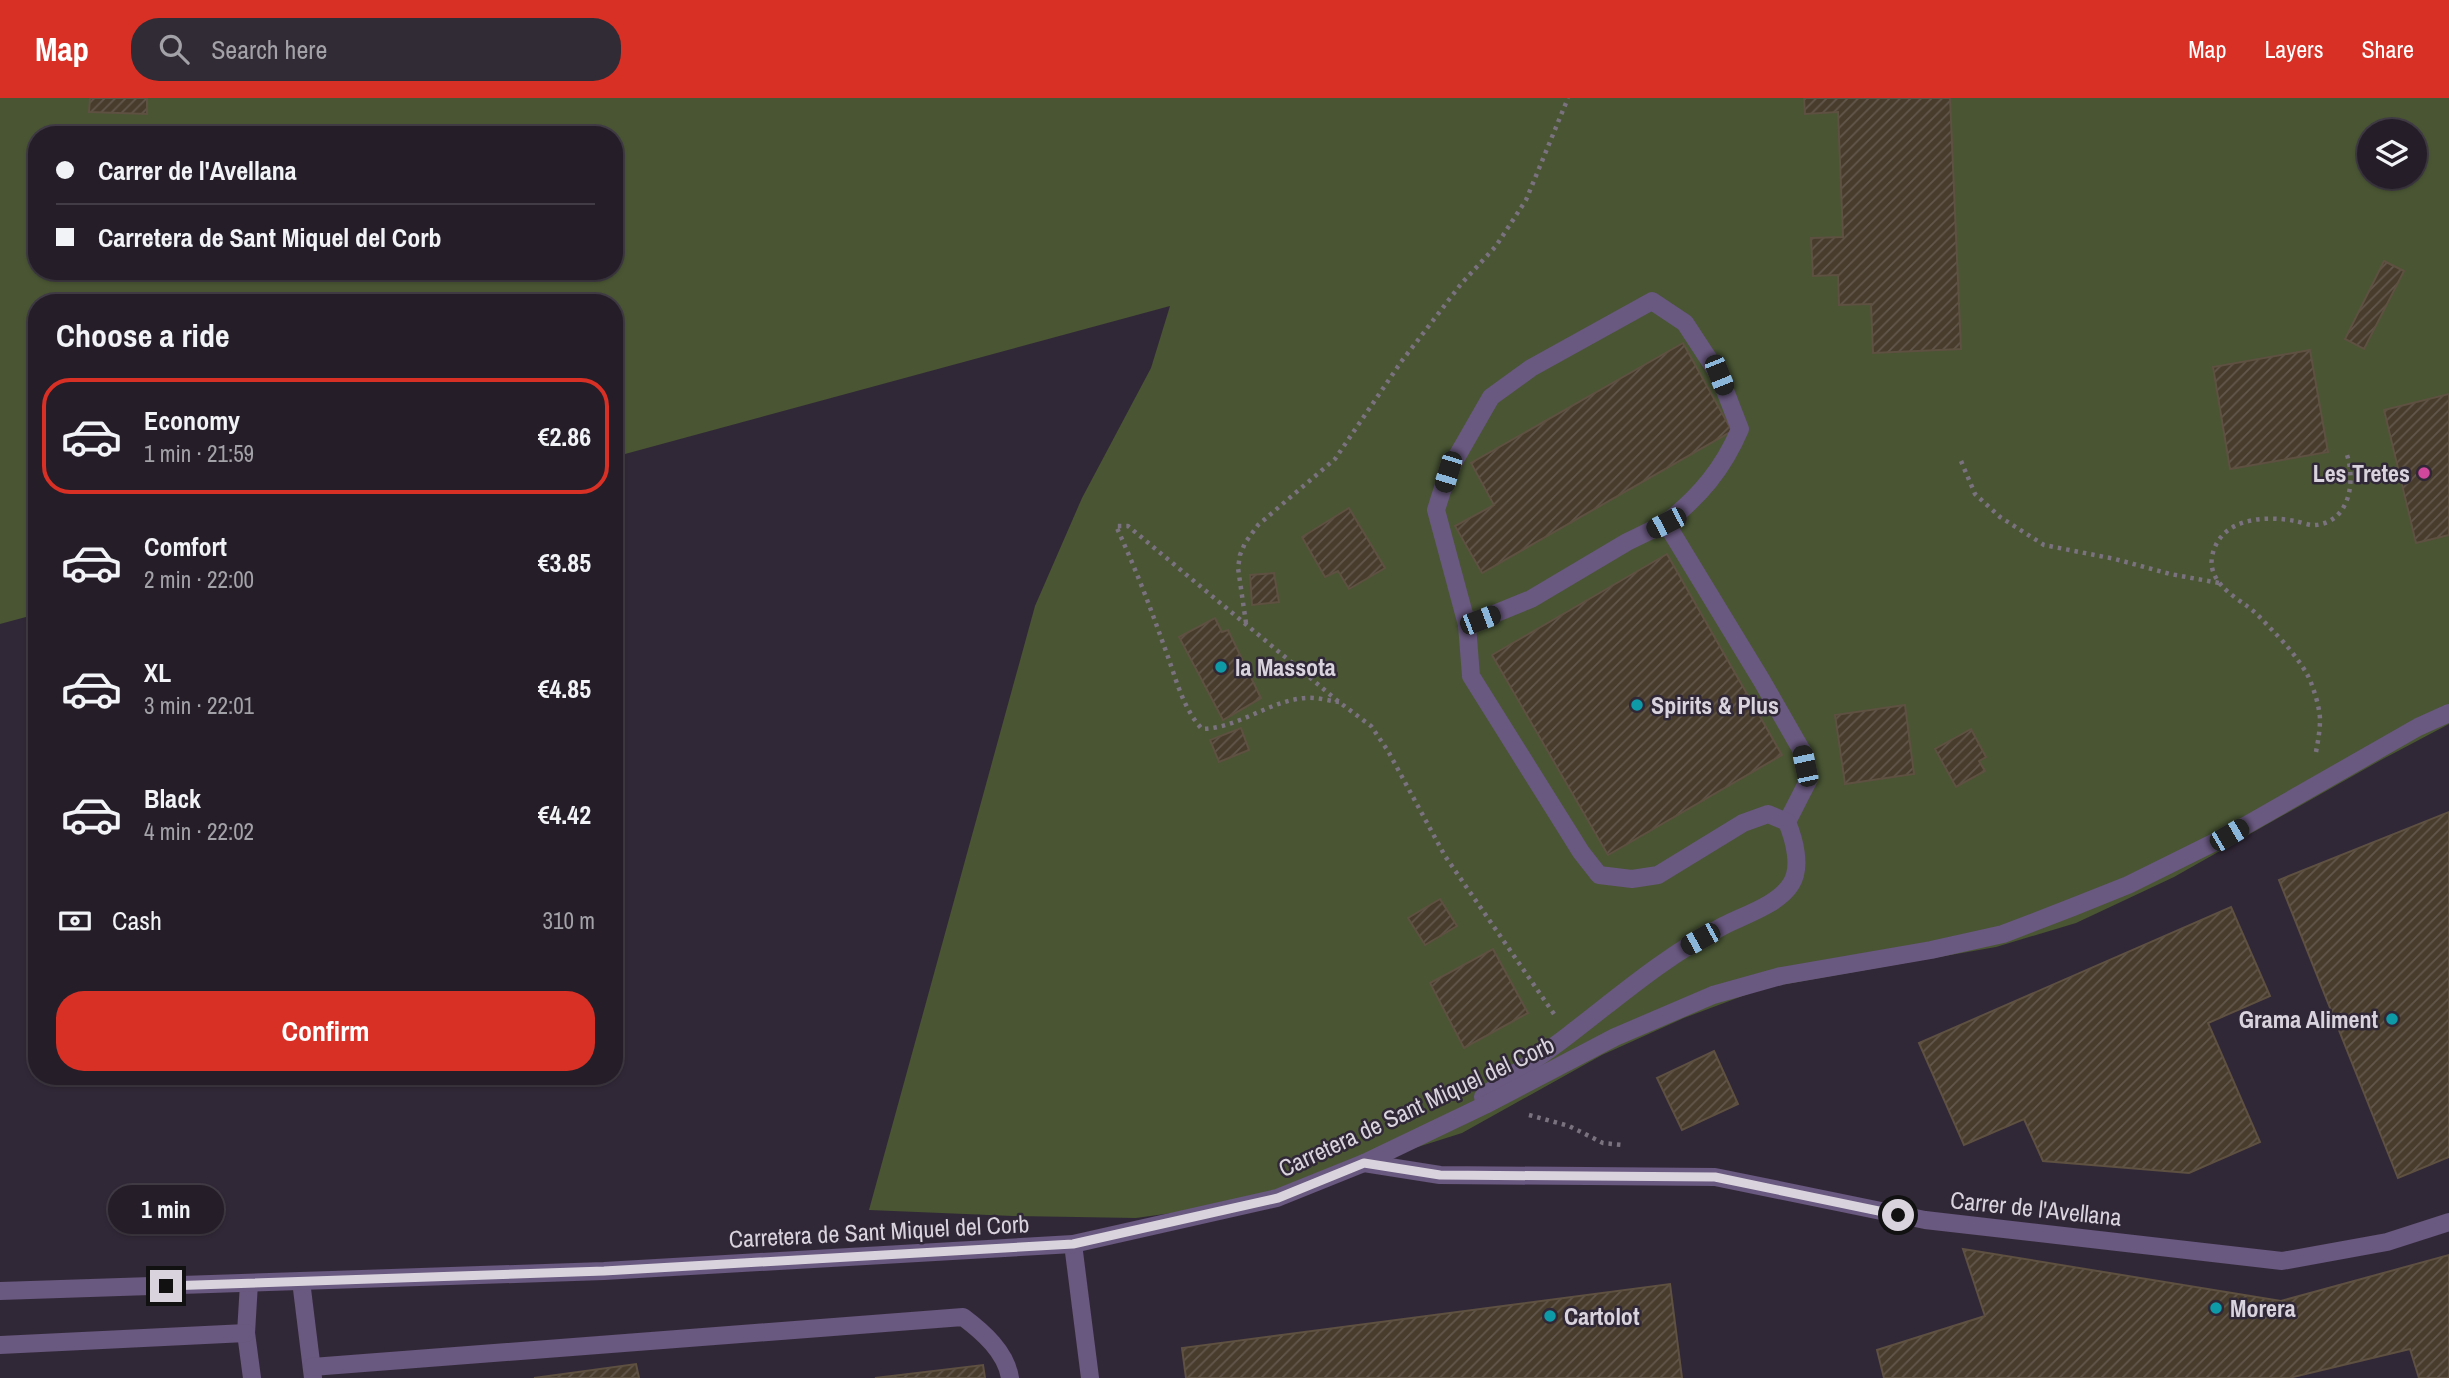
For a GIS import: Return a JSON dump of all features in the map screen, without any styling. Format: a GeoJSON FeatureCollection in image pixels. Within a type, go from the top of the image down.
{"type":"FeatureCollection","features":[{"type":"Feature","properties":{"kind":"street"},"geometry":{"type":"LineString","coordinates":[[1456,1119],[1679,950],[1774,901],[1792,884],[1796,865],[1795,841],[1787,822],[1768,814],[1743,823],[1658,875],[1632,879],[1599,876],[1581,852],[1471,676],[1467,625],[1436,510],[1448,472],[1491,397],[1531,369],[1652,301],[1685,323],[1719,375],[1740,429],[1728,456],[1694,501],[1666,523],[1627,542],[1531,599],[1467,625]]}},
{"type":"Feature","properties":{"kind":"street"},"geometry":{"type":"LineString","coordinates":[[1666,523],[1802,751],[1808,780],[1787,822]]}},
{"type":"Feature","properties":{"kind":"street","name":"Carretera de Sant Miquel del Corb"},"geometry":{"type":"LineString","coordinates":[[0,1292],[604,1271],[1073,1244],[1278,1198],[1364,1163],[1485,1105],[1615,1037],[1713,995],[1781,976],[1931,950],[2003,934],[2128,885],[2229,835],[2418,727],[2449,713]]}},
{"type":"Feature","properties":{"kind":"street","name":"Carrer de l'Avellana"},"geometry":{"type":"LineString","coordinates":[[1364,1163],[1440,1175],[1715,1177],[1925,1220],[2282,1261],[2388,1242],[2449,1222]]}},
{"type":"Feature","properties":{"kind":"street"},"geometry":{"type":"LineString","coordinates":[[1073,1244],[1090,1378]]}},
{"type":"Feature","properties":{"kind":"street"},"geometry":{"type":"LineString","coordinates":[[301,1281],[313,1373],[963,1317],[987,1335],[1008,1369],[1010,1378]]}},
{"type":"Feature","properties":{"kind":"street"},"geometry":{"type":"LineString","coordinates":[[249,1283],[246,1333],[252,1378]]}},
{"type":"Feature","properties":{"kind":"street"},"geometry":{"type":"LineString","coordinates":[[0,1345],[246,1333]]}},
{"type":"Feature","properties":{"kind":"path"},"geometry":{"type":"LineString","coordinates":[[1246,624],[1238,568],[1245,543],[1258,525],[1335,459],[1410,351],[1461,285],[1496,246],[1526,200],[1568,98]]}},
{"type":"Feature","properties":{"kind":"path"},"geometry":{"type":"LineString","coordinates":[[2327,748],[2316,754],[2321,718],[2307,674],[2277,635],[2248,606],[2233,598],[2211,568],[2212,555],[2222,536],[2243,521],[2267,518],[2315,525],[2333,518],[2347,501],[2351,488],[2352,467],[2346,452]]}},
{"type":"Feature","properties":{"kind":"path"},"geometry":{"type":"LineString","coordinates":[[1961,461],[1976,494],[2000,517],[2044,545],[2220,583]]}},
{"type":"Feature","properties":{"kind":"path"},"geometry":{"type":"LineString","coordinates":[[1339,702],[1306,698],[1268,708],[1244,720],[1215,729],[1202,729],[1183,699],[1153,615],[1116,526],[1128,526],[1371,726],[1388,751],[1445,856],[1569,1035]]}},
{"type":"Feature","properties":{"kind":"path"},"geometry":{"type":"LineString","coordinates":[[1485,1105],[1569,1126],[1603,1143],[1628,1146]]}},
{"type":"Feature","properties":{"kind":"green space"},"geometry":{"type":"Polygon","coordinates":[[[0,98],[2449,98],[2449,724],[2174,877],[2076,923],[1996,947],[1764,988],[1684,1018],[1602,1055],[1462,1133],[1380,1159],[1279,1198],[1136,1218],[869,1210],[1035,606],[1082,498],[1151,368],[1170,306],[623,455],[623,294],[28,294],[28,616],[0,624],[0,98]]]}},
{"type":"Feature","properties":{"kind":"building"},"geometry":{"type":"Polygon","coordinates":[[[90,98],[147,98],[147,114],[89,112],[90,98]]]}},
{"type":"Feature","properties":{"kind":"building"},"geometry":{"type":"Polygon","coordinates":[[[1804,98],[1950,98],[1961,349],[1873,353],[1871,304],[1839,305],[1838,275],[1813,276],[1811,238],[1843,237],[1838,112],[1805,114],[1804,98]]]}},
{"type":"Feature","properties":{"kind":"building"},"geometry":{"type":"Polygon","coordinates":[[[2384,261],[2404,271],[2364,349],[2345,339],[2384,261]]]}},
{"type":"Feature","properties":{"kind":"building"},"geometry":{"type":"Polygon","coordinates":[[[1683,343],[1732,431],[1482,573],[1455,526],[1494,505],[1471,463],[1683,343]]]}},
{"type":"Feature","properties":{"kind":"building"},"geometry":{"type":"Polygon","coordinates":[[[2310,350],[2328,452],[2230,469],[2213,367],[2310,350]]]}},
{"type":"Feature","properties":{"kind":"building","name":"Les Tretes"},"geometry":{"type":"Polygon","coordinates":[[[2449,394],[2449,535],[2416,543],[2384,410],[2449,394]]]}},
{"type":"Feature","properties":{"kind":"building"},"geometry":{"type":"Polygon","coordinates":[[[1349,508],[1385,568],[1349,589],[1338,571],[1325,577],[1302,537],[1349,508]]]}},
{"type":"Feature","properties":{"kind":"building","name":"Spirits & Plus"},"geometry":{"type":"Polygon","coordinates":[[[1667,554],[1782,755],[1608,855],[1492,655],[1667,554]]]}},
{"type":"Feature","properties":{"kind":"building"},"geometry":{"type":"Polygon","coordinates":[[[1274,573],[1279,602],[1252,605],[1250,575],[1274,573]]]}},
{"type":"Feature","properties":{"kind":"building","name":"la Massota"},"geometry":{"type":"Polygon","coordinates":[[[1215,618],[1222,632],[1228,630],[1261,698],[1223,720],[1179,637],[1215,618]]]}},
{"type":"Feature","properties":{"kind":"building"},"geometry":{"type":"Polygon","coordinates":[[[1905,705],[1914,774],[1845,784],[1835,715],[1905,705]]]}},
{"type":"Feature","properties":{"kind":"building"},"geometry":{"type":"Polygon","coordinates":[[[1241,728],[1249,750],[1219,762],[1210,740],[1241,728]]]}},
{"type":"Feature","properties":{"kind":"building"},"geometry":{"type":"Polygon","coordinates":[[[1971,729],[1986,757],[1979,761],[1985,771],[1956,787],[1935,749],[1971,729]]]}},
{"type":"Feature","properties":{"kind":"building","name":"Grama Aliment"},"geometry":{"type":"Polygon","coordinates":[[[2449,812],[2449,1157],[2398,1178],[2279,880],[2449,812]]]}},
{"type":"Feature","properties":{"kind":"building"},"geometry":{"type":"Polygon","coordinates":[[[1440,899],[1457,926],[1425,945],[1408,918],[1440,899]]]}},
{"type":"Feature","properties":{"kind":"building"},"geometry":{"type":"Polygon","coordinates":[[[2231,907],[2270,996],[2208,1023],[2260,1142],[2189,1173],[2043,1161],[2024,1119],[1964,1145],[1919,1043],[2231,907]]]}},
{"type":"Feature","properties":{"kind":"building"},"geometry":{"type":"Polygon","coordinates":[[[1493,949],[1528,1013],[1464,1048],[1430,983],[1493,949]]]}},
{"type":"Feature","properties":{"kind":"building"},"geometry":{"type":"Polygon","coordinates":[[[1714,1051],[1738,1104],[1682,1130],[1657,1078],[1714,1051]]]}},
{"type":"Feature","properties":{"kind":"building","name":"Morera"},"geometry":{"type":"Polygon","coordinates":[[[1963,1249],[2281,1301],[2449,1255],[2449,1378],[2419,1378],[2410,1349],[2289,1378],[1884,1378],[1877,1350],[1985,1316],[1963,1249]]]}},
{"type":"Feature","properties":{"kind":"building","name":"Cartolot"},"geometry":{"type":"Polygon","coordinates":[[[1670,1284],[1682,1378],[1186,1378],[1182,1348],[1670,1284]]]}},
{"type":"Feature","properties":{"kind":"building"},"geometry":{"type":"Polygon","coordinates":[[[636,1364],[639,1378],[534,1378],[636,1364]]]}},
{"type":"Feature","properties":{"kind":"building"},"geometry":{"type":"Polygon","coordinates":[[[983,1365],[985,1378],[875,1378],[983,1365]]]}},
{"type":"Feature","properties":{"kind":"place","name":"Les Tretes"},"geometry":{"type":"Point","coordinates":[2424,473]}},
{"type":"Feature","properties":{"kind":"place","name":"la Massota"},"geometry":{"type":"Point","coordinates":[1221,667]}},
{"type":"Feature","properties":{"kind":"place","name":"Spirits & Plus"},"geometry":{"type":"Point","coordinates":[1637,705]}},
{"type":"Feature","properties":{"kind":"place","name":"Grama Aliment"},"geometry":{"type":"Point","coordinates":[2392,1019]}},
{"type":"Feature","properties":{"kind":"place","name":"Morera"},"geometry":{"type":"Point","coordinates":[2216,1308]}},
{"type":"Feature","properties":{"kind":"place","name":"Cartolot"},"geometry":{"type":"Point","coordinates":[1550,1316]}},
{"type":"Feature","properties":{"kind":"route"},"geometry":{"type":"LineString","coordinates":[[166,1286],[604,1271],[1073,1244],[1278,1198],[1364,1163],[1440,1175],[1715,1177],[1898,1215]]}}]}
